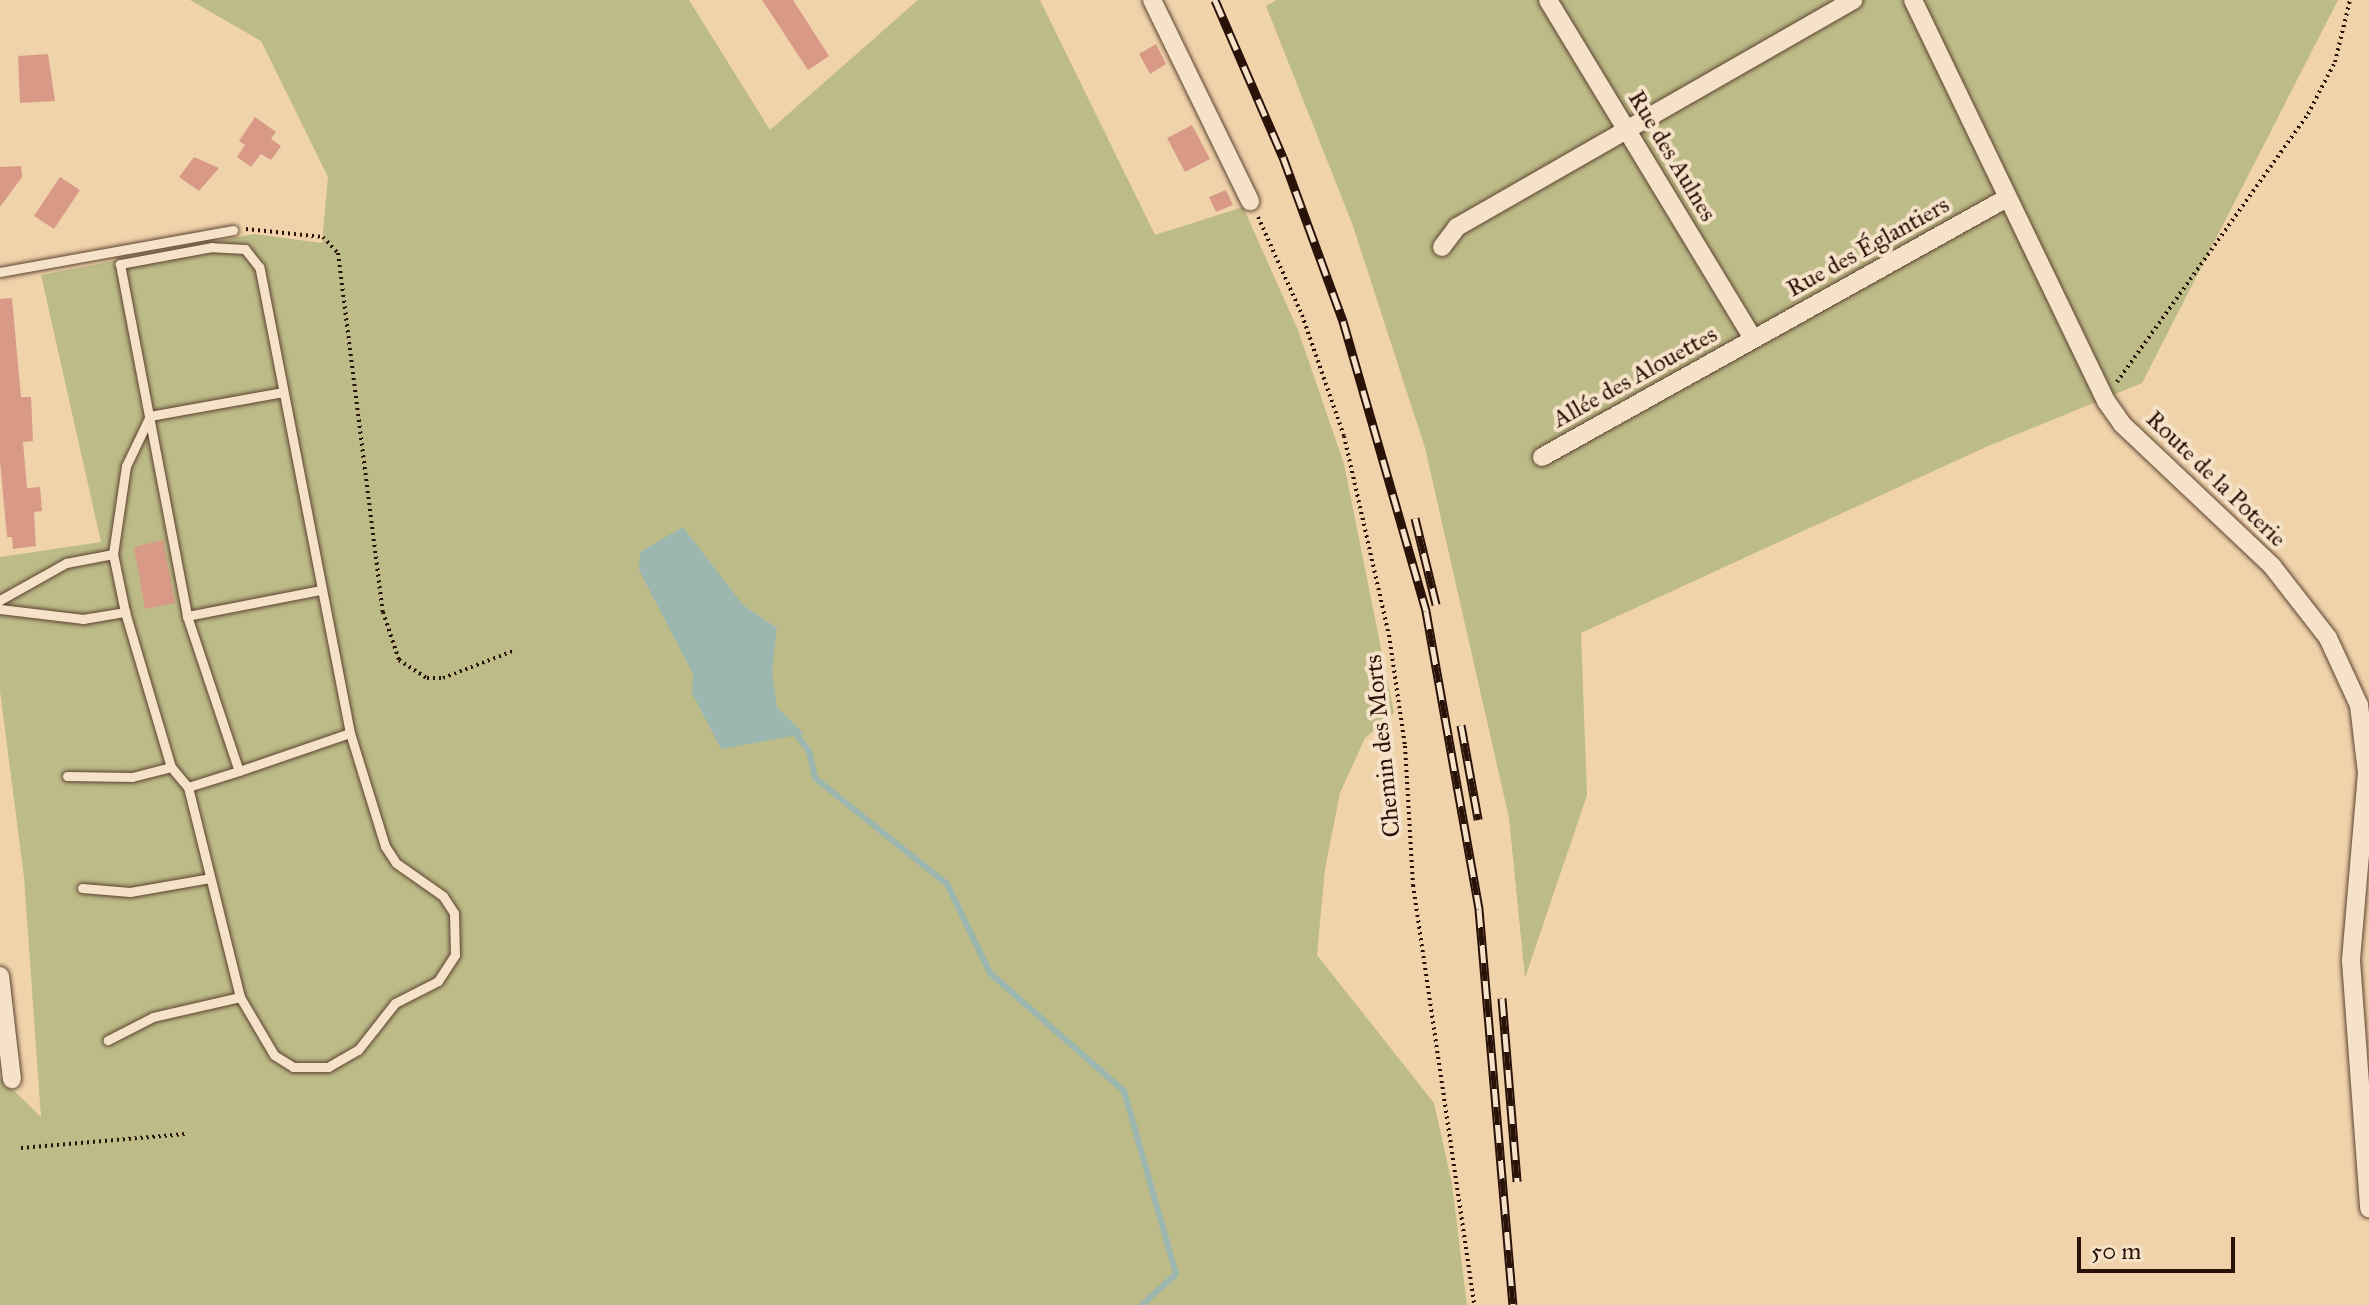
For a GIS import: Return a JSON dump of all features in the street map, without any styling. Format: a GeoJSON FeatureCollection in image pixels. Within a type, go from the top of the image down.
{"type":"FeatureCollection","features":[{"type":"Feature","properties":{"kind":"street"},"geometry":{"type":"LineString","coordinates":[[1152,0],[1250,201]]}},
{"type":"Feature","properties":{"kind":"street","name":"Rue des Aulnes"},"geometry":{"type":"LineString","coordinates":[[1548,0],[1753,338]]}},
{"type":"Feature","properties":{"kind":"street"},"geometry":{"type":"LineString","coordinates":[[1442,247],[1457,227],[1854,0]]}},
{"type":"Feature","properties":{"kind":"street","name":"Route de la Poterie"},"geometry":{"type":"LineString","coordinates":[[1913,0],[2106,401],[2122,424],[2272,566],[2328,638],[2363,718],[2367,773],[2351,961],[2369,1208]]}},
{"type":"Feature","properties":{"kind":"street","name":"Rue des Églantiers"},"geometry":{"type":"LineString","coordinates":[[1753,338],[2007,198]]}},
{"type":"Feature","properties":{"kind":"street","name":"Allée des Alouettes"},"geometry":{"type":"LineString","coordinates":[[1542,457],[1753,338]]}},
{"type":"Feature","properties":{"kind":"street"},"geometry":{"type":"LineString","coordinates":[[0,976],[12,1079]]}},
{"type":"Feature","properties":{"kind":"lane"},"geometry":{"type":"LineString","coordinates":[[0,272],[233,230]]}},
{"type":"Feature","properties":{"kind":"lane"},"geometry":{"type":"LineString","coordinates":[[150,416],[126,466],[113,554],[125,612],[171,767],[188,787],[240,997],[274,1055],[293,1067],[316,1070],[350,1057],[389,1008],[438,981],[455,955],[454,913],[443,896],[396,863],[385,846],[350,733],[256,258],[237,247],[179,250],[120,264],[150,416],[187,616],[239,771]]}},
{"type":"Feature","properties":{"kind":"lane"},"geometry":{"type":"LineString","coordinates":[[150,416],[283,392]]}},
{"type":"Feature","properties":{"kind":"lane"},"geometry":{"type":"LineString","coordinates":[[0,600],[66,563],[113,554]]}},
{"type":"Feature","properties":{"kind":"lane"},"geometry":{"type":"LineString","coordinates":[[187,616],[321,590]]}},
{"type":"Feature","properties":{"kind":"lane"},"geometry":{"type":"LineString","coordinates":[[0,609],[83,619],[125,612]]}},
{"type":"Feature","properties":{"kind":"lane"},"geometry":{"type":"LineString","coordinates":[[188,787],[350,733]]}},
{"type":"Feature","properties":{"kind":"lane"},"geometry":{"type":"LineString","coordinates":[[67,776],[119,779],[171,767]]}},
{"type":"Feature","properties":{"kind":"lane"},"geometry":{"type":"LineString","coordinates":[[82,888],[140,891],[210,878]]}},
{"type":"Feature","properties":{"kind":"lane"},"geometry":{"type":"LineString","coordinates":[[108,1040],[153,1017],[240,997]]}},
{"type":"Feature","properties":{"kind":"path"},"geometry":{"type":"LineString","coordinates":[[2106,401],[2308,114],[2335,62],[2350,0]]}},
{"type":"Feature","properties":{"kind":"path","name":"Chemin des Morts"},"geometry":{"type":"LineString","coordinates":[[1250,201],[1302,315],[1344,436],[1389,635],[1405,746],[1413,885],[1474,1305]]}},
{"type":"Feature","properties":{"kind":"path"},"geometry":{"type":"LineString","coordinates":[[233,230],[265,228],[323,237],[338,253],[378,581],[399,660],[427,678],[443,678],[513,651]]}},
{"type":"Feature","properties":{"kind":"path"},"geometry":{"type":"LineString","coordinates":[[21,1148],[185,1134]]}},
{"type":"Feature","properties":{"kind":"shaded area"},"geometry":{"type":"Polygon","coordinates":[[[190,0],[689,0],[770,130],[918,0],[1040,0],[1155,235],[1243,207],[1298,330],[1344,464],[1394,713],[1365,738],[1340,793],[1325,869],[1317,955],[1434,1103],[1452,1184],[1467,1305],[0,1305],[0,1077],[41,1117],[24,877],[0,691],[0,557],[101,542],[41,275],[254,234],[322,243],[328,177],[261,41],[190,0]]]}},
{"type":"Feature","properties":{"kind":"shaded area"},"geometry":{"type":"Polygon","coordinates":[[[1277,0],[2338,0],[2142,383],[1986,447],[1581,633],[1587,795],[1525,978],[1509,818],[1425,448],[1353,226],[1266,6],[1277,0]]]}},
{"type":"Feature","properties":{"kind":"water"},"geometry":{"type":"Polygon","coordinates":[[[683,527],[743,605],[777,628],[772,672],[777,707],[804,734],[721,749],[692,693],[693,674],[639,570],[640,552],[683,527]]]}},
{"type":"Feature","properties":{"kind":"building"},"geometry":{"type":"Polygon","coordinates":[[[762,0],[793,0],[829,56],[808,70],[762,0]]]}},
{"type":"Feature","properties":{"kind":"building"},"geometry":{"type":"Polygon","coordinates":[[[1156,44],[1166,64],[1150,74],[1139,54],[1156,44]]]}},
{"type":"Feature","properties":{"kind":"building"},"geometry":{"type":"Polygon","coordinates":[[[48,54],[55,101],[20,103],[18,56],[48,54]]]}},
{"type":"Feature","properties":{"kind":"building"},"geometry":{"type":"Polygon","coordinates":[[[255,117],[276,132],[271,139],[281,146],[271,160],[261,154],[251,167],[237,157],[245,145],[239,141],[255,117]]]}},
{"type":"Feature","properties":{"kind":"building"},"geometry":{"type":"Polygon","coordinates":[[[1192,125],[1210,159],[1185,172],[1167,138],[1192,125]]]}},
{"type":"Feature","properties":{"kind":"building"},"geometry":{"type":"Polygon","coordinates":[[[194,157],[219,168],[199,191],[179,177],[194,157]]]}},
{"type":"Feature","properties":{"kind":"building"},"geometry":{"type":"Polygon","coordinates":[[[21,166],[22,177],[0,207],[0,167],[21,166]]]}},
{"type":"Feature","properties":{"kind":"building"},"geometry":{"type":"Polygon","coordinates":[[[60,177],[80,190],[54,229],[34,216],[60,177]]]}},
{"type":"Feature","properties":{"kind":"building"},"geometry":{"type":"Polygon","coordinates":[[[1226,190],[1233,205],[1216,212],[1209,197],[1226,190]]]}},
{"type":"Feature","properties":{"kind":"building"},"geometry":{"type":"Polygon","coordinates":[[[12,298],[21,397],[31,397],[33,441],[23,442],[27,488],[40,487],[42,511],[34,512],[36,546],[13,549],[12,537],[7,537],[0,461],[0,299],[12,298]]]}},
{"type":"Feature","properties":{"kind":"building"},"geometry":{"type":"Polygon","coordinates":[[[163,540],[175,603],[145,609],[134,547],[163,540]]]}},
{"type":"Feature","properties":{"kind":"waterway"},"geometry":{"type":"LineString","coordinates":[[792,729],[809,751],[815,778],[947,884],[990,973],[1124,1091],[1176,1274],[1142,1305]]}},
{"type":"Feature","properties":{"kind":"railway"},"geometry":{"type":"LineString","coordinates":[[1215,0],[1283,157],[1343,321],[1426,611],[1479,909],[1513,1305]]}},
{"type":"Feature","properties":{"kind":"railway"},"geometry":{"type":"LineString","coordinates":[[1415,518],[1436,604]]}},
{"type":"Feature","properties":{"kind":"railway"},"geometry":{"type":"LineString","coordinates":[[1461,725],[1478,819]]}},
{"type":"Feature","properties":{"kind":"railway"},"geometry":{"type":"LineString","coordinates":[[1502,998],[1517,1181]]}}]}
